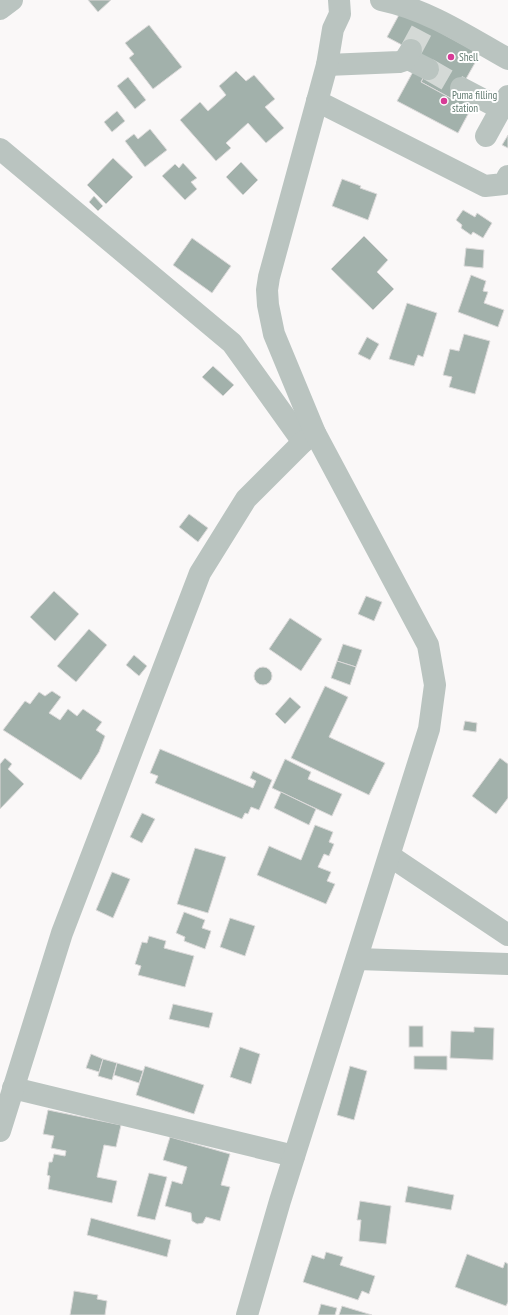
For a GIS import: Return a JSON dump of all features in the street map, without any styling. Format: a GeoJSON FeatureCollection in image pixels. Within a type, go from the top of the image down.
{"type":"FeatureCollection","features":[{"type":"Feature","properties":{"kind":"street"},"geometry":{"type":"LineString","coordinates":[[0,9],[12,0]]}},
{"type":"Feature","properties":{"kind":"street"},"geometry":{"type":"LineString","coordinates":[[309,438],[274,334],[268,305],[267,290],[327,65],[333,29],[340,14],[339,0]]}},
{"type":"Feature","properties":{"kind":"street"},"geometry":{"type":"LineString","coordinates":[[381,0],[398,3],[428,20],[508,59]]}},
{"type":"Feature","properties":{"kind":"street"},"geometry":{"type":"LineString","coordinates":[[327,65],[400,62],[409,54],[428,70]]}},
{"type":"Feature","properties":{"kind":"street"},"geometry":{"type":"LineString","coordinates":[[461,88],[504,102],[486,136]]}},
{"type":"Feature","properties":{"kind":"street"},"geometry":{"type":"LineString","coordinates":[[317,101],[485,186],[504,184],[508,176]]}},
{"type":"Feature","properties":{"kind":"street"},"geometry":{"type":"LineString","coordinates":[[0,149],[232,343],[309,438],[428,645],[435,685],[429,729],[280,1201],[247,1315]]}},
{"type":"Feature","properties":{"kind":"street"},"geometry":{"type":"LineString","coordinates":[[0,1131],[62,933],[200,573],[246,499],[309,438]]}},
{"type":"Feature","properties":{"kind":"street"},"geometry":{"type":"LineString","coordinates":[[390,856],[508,935]]}},
{"type":"Feature","properties":{"kind":"street"},"geometry":{"type":"LineString","coordinates":[[357,959],[508,964]]}},
{"type":"Feature","properties":{"kind":"street"},"geometry":{"type":"LineString","coordinates":[[14,1088],[294,1156]]}},
{"type":"Feature","properties":{"kind":"building"},"geometry":{"type":"Polygon","coordinates":[[[88,0],[111,0],[98,12],[88,0]]]}},
{"type":"Feature","properties":{"kind":"building","name":"Shell"},"geometry":{"type":"Polygon","coordinates":[[[401,11],[480,54],[454,100],[421,82],[432,61],[387,37],[401,11]]]}},
{"type":"Feature","properties":{"kind":"building"},"geometry":{"type":"Polygon","coordinates":[[[149,25],[182,67],[153,89],[129,58],[134,54],[125,43],[149,25]]]}},
{"type":"Feature","properties":{"kind":"building"},"geometry":{"type":"Polygon","coordinates":[[[415,68],[425,74],[421,82],[454,100],[459,92],[475,101],[458,133],[397,101],[415,68]]]}},
{"type":"Feature","properties":{"kind":"building"},"geometry":{"type":"Polygon","coordinates":[[[236,71],[246,81],[254,75],[275,99],[265,107],[284,128],[266,143],[248,123],[226,143],[231,148],[216,161],[180,120],[200,102],[208,111],[226,95],[219,86],[236,71]]]}},
{"type":"Feature","properties":{"kind":"building"},"geometry":{"type":"Polygon","coordinates":[[[128,77],[146,100],[135,109],[117,86],[128,77]]]}},
{"type":"Feature","properties":{"kind":"building"},"geometry":{"type":"Polygon","coordinates":[[[117,111],[125,121],[112,132],[104,122],[117,111]]]}},
{"type":"Feature","properties":{"kind":"building"},"geometry":{"type":"Polygon","coordinates":[[[150,129],[167,150],[145,167],[125,141],[134,134],[138,139],[150,129]]]}},
{"type":"Feature","properties":{"kind":"building"},"geometry":{"type":"Polygon","coordinates":[[[508,135],[508,148],[502,145],[508,135]]]}},
{"type":"Feature","properties":{"kind":"building"},"geometry":{"type":"Polygon","coordinates":[[[113,158],[133,177],[106,204],[87,185],[113,158]]]}},
{"type":"Feature","properties":{"kind":"building"},"geometry":{"type":"Polygon","coordinates":[[[241,162],[258,180],[243,195],[226,177],[241,162]]]}},
{"type":"Feature","properties":{"kind":"building"},"geometry":{"type":"Polygon","coordinates":[[[183,163],[197,178],[191,182],[197,189],[185,200],[162,176],[175,164],[179,168],[183,163]]]}},
{"type":"Feature","properties":{"kind":"building"},"geometry":{"type":"Polygon","coordinates":[[[342,179],[377,194],[368,220],[332,206],[342,179]]]}},
{"type":"Feature","properties":{"kind":"building"},"geometry":{"type":"Polygon","coordinates":[[[94,196],[103,206],[98,211],[89,202],[94,196]]]}},
{"type":"Feature","properties":{"kind":"building"},"geometry":{"type":"Polygon","coordinates":[[[463,210],[475,217],[477,213],[492,223],[483,238],[473,232],[471,235],[461,228],[462,225],[456,220],[463,210]]]}},
{"type":"Feature","properties":{"kind":"building"},"geometry":{"type":"Polygon","coordinates":[[[364,236],[388,260],[377,272],[394,289],[373,310],[331,269],[364,236]]]}},
{"type":"Feature","properties":{"kind":"building"},"geometry":{"type":"Polygon","coordinates":[[[192,238],[231,266],[212,293],[173,265],[192,238]]]}},
{"type":"Feature","properties":{"kind":"building"},"geometry":{"type":"Polygon","coordinates":[[[466,248],[484,250],[483,268],[464,266],[466,248]]]}},
{"type":"Feature","properties":{"kind":"building"},"geometry":{"type":"Polygon","coordinates":[[[471,275],[486,281],[483,291],[488,292],[484,303],[504,310],[498,327],[458,312],[471,275]]]}},
{"type":"Feature","properties":{"kind":"building"},"geometry":{"type":"Polygon","coordinates":[[[407,303],[437,313],[423,357],[418,355],[414,366],[389,359],[407,303]]]}},
{"type":"Feature","properties":{"kind":"building"},"geometry":{"type":"Polygon","coordinates":[[[464,334],[490,341],[475,394],[449,387],[452,377],[443,375],[450,349],[459,351],[464,334]]]}},
{"type":"Feature","properties":{"kind":"building"},"geometry":{"type":"Polygon","coordinates":[[[367,337],[379,344],[370,360],[358,354],[367,337]]]}},
{"type":"Feature","properties":{"kind":"building"},"geometry":{"type":"Polygon","coordinates":[[[213,366],[234,385],[223,396],[202,377],[213,366]]]}},
{"type":"Feature","properties":{"kind":"building"},"geometry":{"type":"Polygon","coordinates":[[[189,514],[208,528],[198,542],[179,527],[189,514]]]}},
{"type":"Feature","properties":{"kind":"building"},"geometry":{"type":"Polygon","coordinates":[[[54,591],[79,614],[55,641],[30,617],[54,591]]]}},
{"type":"Feature","properties":{"kind":"building"},"geometry":{"type":"Polygon","coordinates":[[[366,596],[382,602],[374,621],[358,614],[366,596]]]}},
{"type":"Feature","properties":{"kind":"building"},"geometry":{"type":"Polygon","coordinates":[[[290,618],[322,639],[301,671],[269,649],[290,618]]]}},
{"type":"Feature","properties":{"kind":"building"},"geometry":{"type":"Polygon","coordinates":[[[89,629],[107,645],[76,682],[57,666],[89,629]]]}},
{"type":"Feature","properties":{"kind":"building"},"geometry":{"type":"Polygon","coordinates":[[[343,644],[362,650],[356,667],[337,661],[343,644]]]}},
{"type":"Feature","properties":{"kind":"building"},"geometry":{"type":"Polygon","coordinates":[[[134,655],[147,666],[139,676],[126,665],[134,655]]]}},
{"type":"Feature","properties":{"kind":"building"},"geometry":{"type":"Polygon","coordinates":[[[337,661],[356,667],[350,685],[331,678],[337,661]]]}},
{"type":"Feature","properties":{"kind":"building"},"geometry":{"type":"Polygon","coordinates":[[[263,667],[269,670],[272,676],[269,682],[263,685],[257,682],[254,676],[257,670],[263,667]]]}},
{"type":"Feature","properties":{"kind":"building"},"geometry":{"type":"Polygon","coordinates":[[[325,686],[348,697],[329,737],[385,763],[369,795],[291,758],[325,686]]]}},
{"type":"Feature","properties":{"kind":"building"},"geometry":{"type":"Polygon","coordinates":[[[52,691],[61,697],[49,713],[60,720],[68,709],[77,716],[83,709],[102,722],[96,730],[105,736],[99,752],[81,780],[3,730],[25,701],[30,704],[39,692],[45,696],[52,691]]]}},
{"type":"Feature","properties":{"kind":"building"},"geometry":{"type":"Polygon","coordinates":[[[290,697],[301,707],[285,724],[275,714],[290,697]]]}},
{"type":"Feature","properties":{"kind":"building"},"geometry":{"type":"Polygon","coordinates":[[[465,721],[477,723],[476,732],[463,730],[465,721]]]}},
{"type":"Feature","properties":{"kind":"building"},"geometry":{"type":"Polygon","coordinates":[[[160,749],[253,788],[256,781],[250,778],[253,771],[272,780],[259,810],[251,807],[248,814],[245,813],[242,819],[155,783],[158,776],[150,773],[160,749]]]}},
{"type":"Feature","properties":{"kind":"building"},"geometry":{"type":"Polygon","coordinates":[[[5,758],[12,764],[8,769],[24,784],[0,809],[0,764],[5,758]]]}},
{"type":"Feature","properties":{"kind":"building"},"geometry":{"type":"Polygon","coordinates":[[[500,758],[508,764],[508,798],[496,814],[472,796],[500,758]]]}},
{"type":"Feature","properties":{"kind":"building"},"geometry":{"type":"Polygon","coordinates":[[[285,759],[311,772],[308,779],[342,794],[332,816],[272,788],[285,759]]]}},
{"type":"Feature","properties":{"kind":"building"},"geometry":{"type":"Polygon","coordinates":[[[281,792],[316,809],[309,825],[274,808],[281,792]]]}},
{"type":"Feature","properties":{"kind":"building"},"geometry":{"type":"Polygon","coordinates":[[[142,813],[155,819],[142,843],[130,837],[142,813]]]}},
{"type":"Feature","properties":{"kind":"building"},"geometry":{"type":"Polygon","coordinates":[[[315,825],[333,832],[329,842],[334,844],[329,856],[324,854],[318,867],[331,872],[327,881],[335,884],[326,904],[257,875],[269,846],[301,860],[315,825]]]}},
{"type":"Feature","properties":{"kind":"building"},"geometry":{"type":"Polygon","coordinates":[[[195,848],[226,857],[208,913],[177,904],[195,848]]]}},
{"type":"Feature","properties":{"kind":"building"},"geometry":{"type":"Polygon","coordinates":[[[112,872],[130,879],[113,918],[96,910],[112,872]]]}},
{"type":"Feature","properties":{"kind":"building"},"geometry":{"type":"Polygon","coordinates":[[[184,912],[205,920],[202,928],[211,931],[205,949],[184,941],[185,937],[176,933],[184,912]]]}},
{"type":"Feature","properties":{"kind":"building"},"geometry":{"type":"Polygon","coordinates":[[[230,918],[255,926],[245,956],[220,947],[230,918]]]}},
{"type":"Feature","properties":{"kind":"building"},"geometry":{"type":"Polygon","coordinates":[[[149,936],[166,941],[164,948],[194,956],[185,987],[138,975],[141,966],[135,964],[142,942],[147,943],[149,936]]]}},
{"type":"Feature","properties":{"kind":"building"},"geometry":{"type":"Polygon","coordinates":[[[173,1004],[213,1013],[209,1028],[169,1019],[173,1004]]]}},
{"type":"Feature","properties":{"kind":"building"},"geometry":{"type":"Polygon","coordinates":[[[409,1026],[423,1026],[423,1047],[409,1047],[409,1026]]]}},
{"type":"Feature","properties":{"kind":"building"},"geometry":{"type":"Polygon","coordinates":[[[474,1027],[494,1028],[493,1060],[450,1058],[451,1031],[474,1032],[474,1027]]]}},
{"type":"Feature","properties":{"kind":"building"},"geometry":{"type":"Polygon","coordinates":[[[240,1047],[260,1054],[251,1084],[230,1077],[240,1047]]]}},
{"type":"Feature","properties":{"kind":"building"},"geometry":{"type":"Polygon","coordinates":[[[91,1054],[103,1059],[99,1072],[86,1068],[91,1054]]]}},
{"type":"Feature","properties":{"kind":"building"},"geometry":{"type":"Polygon","coordinates":[[[414,1056],[447,1056],[447,1070],[414,1069],[414,1056]]]}},
{"type":"Feature","properties":{"kind":"building"},"geometry":{"type":"Polygon","coordinates":[[[103,1059],[117,1063],[112,1080],[98,1076],[103,1059]]]}},
{"type":"Feature","properties":{"kind":"building"},"geometry":{"type":"Polygon","coordinates":[[[117,1063],[143,1071],[139,1083],[114,1075],[117,1063]]]}},
{"type":"Feature","properties":{"kind":"building"},"geometry":{"type":"Polygon","coordinates":[[[145,1066],[204,1085],[194,1114],[136,1095],[145,1066]]]}},
{"type":"Feature","properties":{"kind":"building"},"geometry":{"type":"Polygon","coordinates":[[[350,1066],[367,1071],[354,1120],[337,1115],[350,1066]]]}},
{"type":"Feature","properties":{"kind":"building"},"geometry":{"type":"Polygon","coordinates":[[[48,1110],[121,1125],[116,1147],[104,1145],[97,1177],[117,1181],[112,1203],[48,1189],[50,1176],[47,1175],[49,1162],[52,1162],[54,1154],[65,1156],[66,1151],[51,1148],[54,1136],[43,1134],[48,1110]]]}},
{"type":"Feature","properties":{"kind":"building"},"geometry":{"type":"Polygon","coordinates":[[[170,1137],[230,1154],[221,1185],[230,1187],[220,1221],[206,1217],[203,1223],[197,1224],[192,1221],[191,1213],[165,1206],[172,1181],[182,1184],[187,1167],[163,1160],[170,1137]]]}},
{"type":"Feature","properties":{"kind":"building"},"geometry":{"type":"Polygon","coordinates":[[[149,1173],[167,1177],[155,1220],[137,1216],[149,1173]]]}},
{"type":"Feature","properties":{"kind":"building"},"geometry":{"type":"Polygon","coordinates":[[[408,1186],[454,1195],[451,1210],[405,1202],[408,1186]]]}},
{"type":"Feature","properties":{"kind":"building"},"geometry":{"type":"Polygon","coordinates":[[[360,1201],[391,1206],[386,1244],[359,1241],[361,1220],[357,1220],[360,1201]]]}},
{"type":"Feature","properties":{"kind":"building"},"geometry":{"type":"Polygon","coordinates":[[[91,1218],[171,1240],[167,1257],[87,1235],[91,1218]]]}},
{"type":"Feature","properties":{"kind":"building"},"geometry":{"type":"Polygon","coordinates":[[[326,1252],[343,1257],[340,1265],[375,1276],[369,1294],[362,1291],[358,1300],[303,1282],[312,1255],[324,1259],[326,1252]]]}},
{"type":"Feature","properties":{"kind":"building"},"geometry":{"type":"Polygon","coordinates":[[[467,1254],[503,1268],[505,1262],[508,1264],[508,1302],[506,1306],[455,1287],[467,1254]]]}},
{"type":"Feature","properties":{"kind":"building"},"geometry":{"type":"Polygon","coordinates":[[[74,1291],[98,1295],[97,1299],[107,1301],[105,1315],[70,1315],[74,1291]]]}},
{"type":"Feature","properties":{"kind":"building"},"geometry":{"type":"Polygon","coordinates":[[[321,1304],[337,1308],[335,1315],[318,1315],[321,1304]]]}},
{"type":"Feature","properties":{"kind":"building"},"geometry":{"type":"Polygon","coordinates":[[[342,1306],[372,1315],[339,1315],[342,1306]]]}},
{"type":"Feature","properties":{"kind":"tunnel"},"geometry":{"type":"LineString","coordinates":[[411,50],[425,24]]}},
{"type":"Feature","properties":{"kind":"tunnel"},"geometry":{"type":"LineString","coordinates":[[428,69],[461,88]]}},
{"type":"Feature","properties":{"kind":"place","name":"Shell"},"geometry":{"type":"Point","coordinates":[451,57]}},
{"type":"Feature","properties":{"kind":"place","name":"Puma filling station"},"geometry":{"type":"Point","coordinates":[444,101]}}]}
